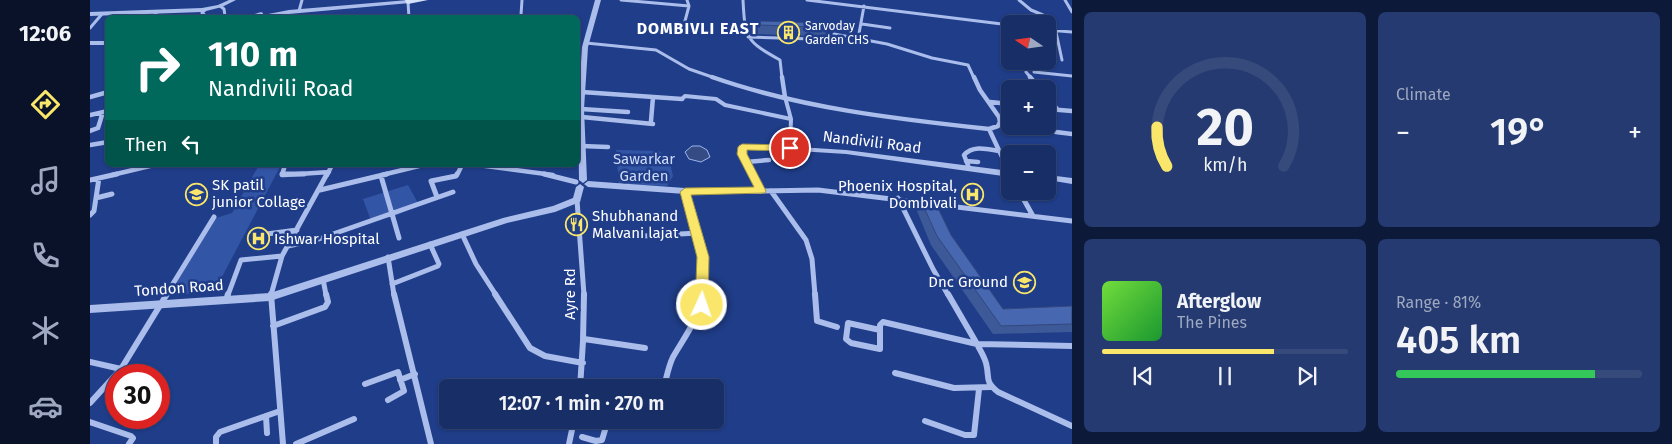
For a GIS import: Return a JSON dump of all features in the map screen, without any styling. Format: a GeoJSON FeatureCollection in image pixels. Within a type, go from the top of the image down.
{"type":"FeatureCollection","features":[{"type":"Feature","properties":{"kind":"main road"},"geometry":{"type":"LineString","coordinates":[[408,1],[425,0]]}},
{"type":"Feature","properties":{"kind":"street"},"geometry":{"type":"LineString","coordinates":[[90,14],[205,10],[233,0]]}},
{"type":"Feature","properties":{"kind":"street"},"geometry":{"type":"LineString","coordinates":[[299,10],[302,0]]}},
{"type":"Feature","properties":{"kind":"street"},"geometry":{"type":"LineString","coordinates":[[265,15],[352,3],[396,0]]}},
{"type":"Feature","properties":{"kind":"street"},"geometry":{"type":"LineString","coordinates":[[521,15],[522,0]]}},
{"type":"Feature","properties":{"kind":"street"},"geometry":{"type":"LineString","coordinates":[[578,200],[582,183],[580,109],[586,43],[598,0]]}},
{"type":"Feature","properties":{"kind":"street"},"geometry":{"type":"LineString","coordinates":[[621,0],[689,6]]}},
{"type":"Feature","properties":{"kind":"street"},"geometry":{"type":"LineString","coordinates":[[685,21],[689,6],[687,0]]}},
{"type":"Feature","properties":{"kind":"street"},"geometry":{"type":"LineString","coordinates":[[743,0],[744,26],[748,37],[754,46],[780,60],[785,97],[791,119],[790,148]]}},
{"type":"Feature","properties":{"kind":"street"},"geometry":{"type":"LineString","coordinates":[[807,0],[1001,24]]}},
{"type":"Feature","properties":{"kind":"street"},"geometry":{"type":"LineString","coordinates":[[1019,0],[1031,10],[1043,15]]}},
{"type":"Feature","properties":{"kind":"street"},"geometry":{"type":"LineString","coordinates":[[1065,0],[1072,12]]}},
{"type":"Feature","properties":{"kind":"street"},"geometry":{"type":"LineString","coordinates":[[352,3],[408,1],[409,15]]}},
{"type":"Feature","properties":{"kind":"street"},"geometry":{"type":"LineString","coordinates":[[220,6],[224,9],[225,15]]}},
{"type":"Feature","properties":{"kind":"street"},"geometry":{"type":"LineString","coordinates":[[858,39],[864,6]]}},
{"type":"Feature","properties":{"kind":"street"},"geometry":{"type":"LineString","coordinates":[[204,15],[202,13],[205,10]]}},
{"type":"Feature","properties":{"kind":"street"},"geometry":{"type":"LineString","coordinates":[[272,15],[299,10]]}},
{"type":"Feature","properties":{"kind":"street"},"geometry":{"type":"LineString","coordinates":[[154,15],[157,12]]}},
{"type":"Feature","properties":{"kind":"street"},"geometry":{"type":"LineString","coordinates":[[90,28],[102,14]]}},
{"type":"Feature","properties":{"kind":"street"},"geometry":{"type":"LineString","coordinates":[[862,24],[890,28]]}},
{"type":"Feature","properties":{"kind":"street"},"geometry":{"type":"LineString","coordinates":[[744,26],[769,27]]}},
{"type":"Feature","properties":{"kind":"street"},"geometry":{"type":"LineString","coordinates":[[1056,30],[1072,32]]}},
{"type":"Feature","properties":{"kind":"street"},"geometry":{"type":"LineString","coordinates":[[586,43],[656,50],[689,69],[720,80],[807,103],[908,120],[989,129],[998,126],[1000,122],[990,102],[980,90],[968,66],[963,63],[932,58],[887,44],[834,34]]}},
{"type":"Feature","properties":{"kind":"street"},"geometry":{"type":"LineString","coordinates":[[1056,34],[1062,60]]}},
{"type":"Feature","properties":{"kind":"street"},"geometry":{"type":"LineString","coordinates":[[748,37],[812,39]]}},
{"type":"Feature","properties":{"kind":"street"},"geometry":{"type":"LineString","coordinates":[[90,44],[105,45]]}},
{"type":"Feature","properties":{"kind":"street"},"geometry":{"type":"LineString","coordinates":[[1026,72],[1033,80]]}},
{"type":"Feature","properties":{"kind":"street"},"geometry":{"type":"LineString","coordinates":[[1034,72],[1072,76]]}},
{"type":"Feature","properties":{"kind":"street"},"geometry":{"type":"LineString","coordinates":[[582,92],[653,98]]}},
{"type":"Feature","properties":{"kind":"street"},"geometry":{"type":"LineString","coordinates":[[90,97],[105,93]]}},
{"type":"Feature","properties":{"kind":"street"},"geometry":{"type":"LineString","coordinates":[[635,98],[682,99],[685,96],[716,99],[725,105],[791,119]]}},
{"type":"Feature","properties":{"kind":"street"},"geometry":{"type":"LineString","coordinates":[[580,109],[652,123],[653,98]]}},
{"type":"Feature","properties":{"kind":"street"},"geometry":{"type":"LineString","coordinates":[[990,102],[1001,103]]}},
{"type":"Feature","properties":{"kind":"street"},"geometry":{"type":"LineString","coordinates":[[1056,108],[1058,110],[1072,112]]}},
{"type":"Feature","properties":{"kind":"street"},"geometry":{"type":"LineString","coordinates":[[580,109],[628,112]]}},
{"type":"Feature","properties":{"kind":"street"},"geometry":{"type":"LineString","coordinates":[[90,115],[105,112]]}},
{"type":"Feature","properties":{"kind":"street"},"geometry":{"type":"LineString","coordinates":[[90,131],[99,127],[105,112]]}},
{"type":"Feature","properties":{"kind":"street"},"geometry":{"type":"LineString","coordinates":[[989,129],[1001,155]]}},
{"type":"Feature","properties":{"kind":"street"},"geometry":{"type":"LineString","coordinates":[[1056,132],[1072,134]]}},
{"type":"Feature","properties":{"kind":"street"},"geometry":{"type":"LineString","coordinates":[[595,141],[595,147]]}},
{"type":"Feature","properties":{"kind":"street"},"geometry":{"type":"LineString","coordinates":[[90,145],[105,142]]}},
{"type":"Feature","properties":{"kind":"street"},"geometry":{"type":"LineString","coordinates":[[582,146],[608,147]]}},
{"type":"Feature","properties":{"kind":"street","name":"Nandivili Road"},"geometry":{"type":"LineString","coordinates":[[746,162],[742,154],[742,147],[790,148],[967,165],[1001,172]]}},
{"type":"Feature","properties":{"kind":"street"},"geometry":{"type":"LineString","coordinates":[[978,162],[967,165],[964,154],[967,150],[999,151]]}},
{"type":"Feature","properties":{"kind":"street"},"geometry":{"type":"LineString","coordinates":[[761,191],[746,162],[769,160]]}},
{"type":"Feature","properties":{"kind":"street"},"geometry":{"type":"LineString","coordinates":[[90,180],[146,167]]}},
{"type":"Feature","properties":{"kind":"street"},"geometry":{"type":"LineString","coordinates":[[284,167],[282,175],[329,172]]}},
{"type":"Feature","properties":{"kind":"street"},"geometry":{"type":"LineString","coordinates":[[283,444],[270,297],[282,256],[331,167]]}},
{"type":"Feature","properties":{"kind":"street"},"geometry":{"type":"LineString","coordinates":[[388,173],[391,167]]}},
{"type":"Feature","properties":{"kind":"street"},"geometry":{"type":"LineString","coordinates":[[320,190],[414,167]]}},
{"type":"Feature","properties":{"kind":"street"},"geometry":{"type":"LineString","coordinates":[[436,197],[431,181],[456,176],[461,167]]}},
{"type":"Feature","properties":{"kind":"street"},"geometry":{"type":"LineString","coordinates":[[494,167],[554,175],[582,183],[685,192],[818,190],[898,198],[1072,221]]}},
{"type":"Feature","properties":{"kind":"street"},"geometry":{"type":"LineString","coordinates":[[381,176],[399,238]]}},
{"type":"Feature","properties":{"kind":"street"},"geometry":{"type":"LineString","coordinates":[[90,215],[94,211],[99,178]]}},
{"type":"Feature","properties":{"kind":"street"},"geometry":{"type":"LineString","coordinates":[[1056,179],[1072,181]]}},
{"type":"Feature","properties":{"kind":"street"},"geometry":{"type":"LineString","coordinates":[[771,191],[806,240],[812,259],[817,321],[837,327]]}},
{"type":"Feature","properties":{"kind":"street"},"geometry":{"type":"LineString","coordinates":[[288,246],[316,240],[391,212],[453,192]]}},
{"type":"Feature","properties":{"kind":"street"},"geometry":{"type":"LineString","coordinates":[[665,379],[672,358],[690,331],[702,305],[703,257],[698,233],[685,192]]}},
{"type":"Feature","properties":{"kind":"street"},"geometry":{"type":"LineString","coordinates":[[96,198],[112,194]]}},
{"type":"Feature","properties":{"kind":"street"},"geometry":{"type":"LineString","coordinates":[[898,198],[933,270],[977,344],[987,366],[986,380],[991,387],[1072,426]]}},
{"type":"Feature","properties":{"kind":"street","name":"Tondon Road"},"geometry":{"type":"LineString","coordinates":[[90,309],[270,297],[388,257],[506,220],[555,209],[578,200]]}},
{"type":"Feature","properties":{"kind":"street","name":"Ayre Rd"},"geometry":{"type":"LineString","coordinates":[[578,200],[583,258],[584,339],[581,379]]}},
{"type":"Feature","properties":{"kind":"street"},"geometry":{"type":"LineString","coordinates":[[1024,200],[1033,216]]}},
{"type":"Feature","properties":{"kind":"street"},"geometry":{"type":"LineString","coordinates":[[124,364],[214,217]]}},
{"type":"Feature","properties":{"kind":"street"},"geometry":{"type":"LineString","coordinates":[[261,236],[296,232]]}},
{"type":"Feature","properties":{"kind":"street"},"geometry":{"type":"LineString","coordinates":[[625,237],[698,233]]}},
{"type":"Feature","properties":{"kind":"street"},"geometry":{"type":"LineString","coordinates":[[462,234],[476,264],[530,348],[545,356],[583,364]]}},
{"type":"Feature","properties":{"kind":"street"},"geometry":{"type":"LineString","coordinates":[[392,284],[438,266],[439,264],[430,244]]}},
{"type":"Feature","properties":{"kind":"street"},"geometry":{"type":"LineString","coordinates":[[226,300],[240,260],[282,256]]}},
{"type":"Feature","properties":{"kind":"street"},"geometry":{"type":"LineString","coordinates":[[388,257],[396,309],[415,374],[431,444]]}},
{"type":"Feature","properties":{"kind":"street"},"geometry":{"type":"LineString","coordinates":[[273,326],[325,307],[328,302],[323,278]]}},
{"type":"Feature","properties":{"kind":"street"},"geometry":{"type":"LineString","coordinates":[[880,330],[848,323],[846,339],[850,343],[879,350],[881,323],[887,322],[977,344],[1072,346]]}},
{"type":"Feature","properties":{"kind":"street"},"geometry":{"type":"LineString","coordinates":[[584,339],[645,348]]}},
{"type":"Feature","properties":{"kind":"street"},"geometry":{"type":"LineString","coordinates":[[90,362],[105,365]]}},
{"type":"Feature","properties":{"kind":"street"},"geometry":{"type":"LineString","coordinates":[[365,384],[395,371],[398,373],[403,392],[388,400]]}},
{"type":"Feature","properties":{"kind":"street"},"geometry":{"type":"LineString","coordinates":[[895,372],[943,386],[979,389],[991,387]]}},
{"type":"Feature","properties":{"kind":"street"},"geometry":{"type":"LineString","coordinates":[[400,380],[415,374]]}},
{"type":"Feature","properties":{"kind":"street"},"geometry":{"type":"LineString","coordinates":[[90,403],[105,386]]}},
{"type":"Feature","properties":{"kind":"street"},"geometry":{"type":"LineString","coordinates":[[925,421],[965,436],[974,434],[976,430],[979,389]]}},
{"type":"Feature","properties":{"kind":"street"},"geometry":{"type":"LineString","coordinates":[[216,444],[216,437],[220,432],[280,411]]}},
{"type":"Feature","properties":{"kind":"street"},"geometry":{"type":"LineString","coordinates":[[266,416],[267,433]]}},
{"type":"Feature","properties":{"kind":"street"},"geometry":{"type":"LineString","coordinates":[[296,444],[354,419]]}},
{"type":"Feature","properties":{"kind":"street"},"geometry":{"type":"LineString","coordinates":[[90,422],[131,436],[133,438],[128,444]]}},
{"type":"Feature","properties":{"kind":"street"},"geometry":{"type":"LineString","coordinates":[[569,444],[572,429]]}},
{"type":"Feature","properties":{"kind":"street"},"geometry":{"type":"LineString","coordinates":[[582,438],[596,441],[602,440],[605,429]]}},
{"type":"Feature","properties":{"kind":"green space","name":"Sawarkar Garden"},"geometry":{"type":"Polygon","coordinates":[[[616,150],[659,151],[669,159],[673,176],[667,186],[619,184],[616,150]]]}},
{"type":"Feature","properties":{"kind":"green space"},"geometry":{"type":"Polygon","coordinates":[[[258,167],[280,167],[214,292],[169,295],[216,218],[232,213],[258,167]]]}},
{"type":"Feature","properties":{"kind":"green space"},"geometry":{"type":"Polygon","coordinates":[[[408,185],[419,205],[395,216],[371,221],[363,199],[408,185]]]}},
{"type":"Feature","properties":{"kind":"shaded area"},"geometry":{"type":"Polygon","coordinates":[[[692,146],[700,146],[707,150],[710,157],[701,162],[689,159],[685,152],[692,146]]]}},
{"type":"Feature","properties":{"kind":"building"},"geometry":{"type":"Polygon","coordinates":[[[758,21],[824,23],[827,30],[819,30],[816,27],[759,25],[758,21]]]}},
{"type":"Feature","properties":{"kind":"building"},"geometry":{"type":"Polygon","coordinates":[[[922,203],[936,204],[951,235],[1003,309],[1072,306],[1072,324],[1001,326],[937,236],[922,203]]]}},
{"type":"Feature","properties":{"kind":"place","name":"Sarvoday Garden CHS"},"geometry":{"type":"Point","coordinates":[789,33]}},
{"type":"Feature","properties":{"kind":"place","name":"SK patil junior Collage"},"geometry":{"type":"Point","coordinates":[196,194]}},
{"type":"Feature","properties":{"kind":"place","name":"Phoenix Hospital, Dombivali"},"geometry":{"type":"Point","coordinates":[973,195]}},
{"type":"Feature","properties":{"kind":"place","name":"Shubhanand Malvani lajat"},"geometry":{"type":"Point","coordinates":[576,225]}},
{"type":"Feature","properties":{"kind":"place","name":"Ishwar Hospital"},"geometry":{"type":"Point","coordinates":[258,239]}},
{"type":"Feature","properties":{"kind":"place","name":"Dnc Ground"},"geometry":{"type":"Point","coordinates":[1024,282]}},
{"type":"Feature","properties":{"kind":"district","name":"DOMBIVLI EAST"},"geometry":{"type":"Point","coordinates":[698,28]}},
{"type":"Feature","properties":{"kind":"route"},"geometry":{"type":"LineString","coordinates":[[702,305],[703,257],[698,233],[685,192],[761,191],[742,154],[742,147],[790,148]]}}]}
